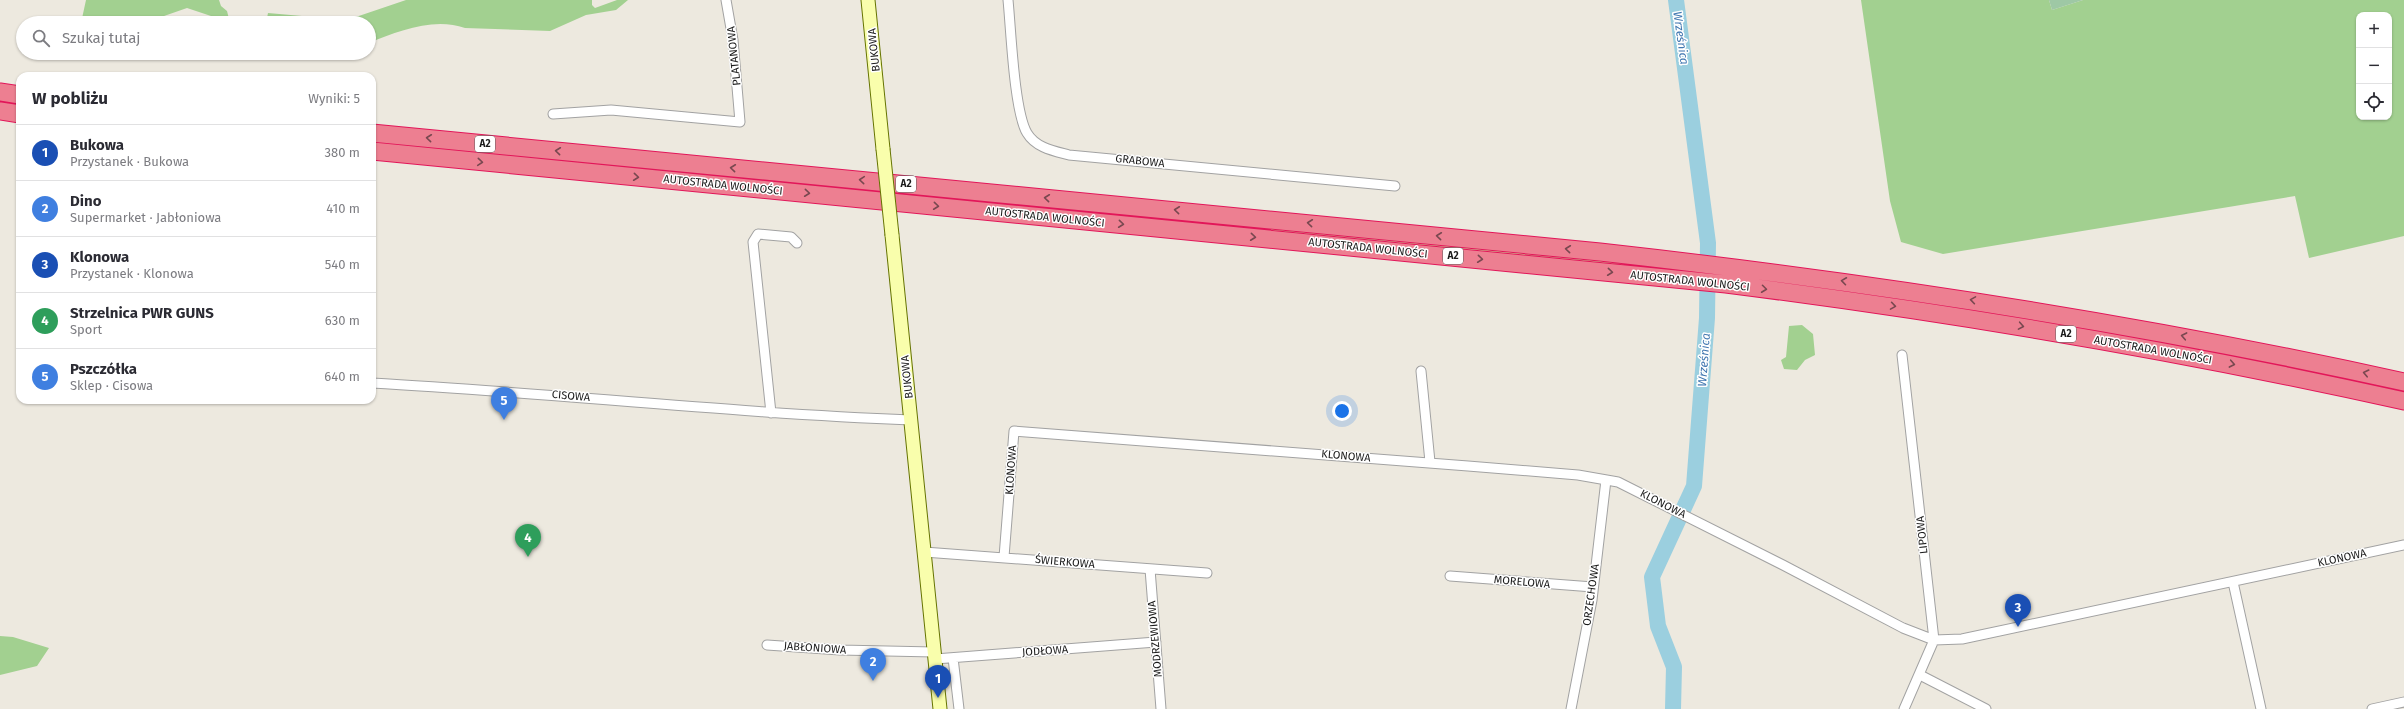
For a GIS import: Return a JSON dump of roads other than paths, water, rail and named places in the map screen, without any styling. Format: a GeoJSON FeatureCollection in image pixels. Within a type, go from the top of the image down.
{"type":"FeatureCollection","features":[{"type":"Feature","properties":{"kind":"highway"},"geometry":{"type":"LineString","coordinates":[[0,92],[16,94]]}},
{"type":"Feature","properties":{"kind":"highway"},"geometry":{"type":"LineString","coordinates":[[0,111],[16,113]]}},
{"type":"Feature","properties":{"kind":"highway","name":"AUTOSTRADA WOLNOŚCI"},"geometry":{"type":"LineString","coordinates":[[376,133],[1726,266],[1873,285],[2020,307],[2167,333],[2404,382]]}},
{"type":"Feature","properties":{"kind":"highway","name":"AUTOSTRADA WOLNOŚCI"},"geometry":{"type":"LineString","coordinates":[[376,151],[1726,284],[1888,306],[2134,345],[2299,377],[2404,401]]}},
{"type":"Feature","properties":{"kind":"main road","name":"BUKOWA"},"geometry":{"type":"LineString","coordinates":[[868,0],[940,709]]}},
{"type":"Feature","properties":{"kind":"street","name":"PLATANOWA"},"geometry":{"type":"LineString","coordinates":[[553,114],[610,110],[740,122],[733,40],[726,0]]}},
{"type":"Feature","properties":{"kind":"street","name":"GRABOWA"},"geometry":{"type":"LineString","coordinates":[[1008,0],[1020,112],[1027,134],[1041,147],[1069,155],[1394,186]]}},
{"type":"Feature","properties":{"kind":"street"},"geometry":{"type":"LineString","coordinates":[[771,413],[753,242],[758,234],[791,237],[797,243]]}},
{"type":"Feature","properties":{"kind":"street","name":"LIPOWA"},"geometry":{"type":"LineString","coordinates":[[1902,354],[1934,640],[1904,709]]}},
{"type":"Feature","properties":{"kind":"street"},"geometry":{"type":"LineString","coordinates":[[1421,370],[1430,462]]}},
{"type":"Feature","properties":{"kind":"street","name":"CISOWA"},"geometry":{"type":"LineString","coordinates":[[376,383],[500,390],[771,413],[911,420]]}},
{"type":"Feature","properties":{"kind":"street","name":"KLONOWA"},"geometry":{"type":"LineString","coordinates":[[1004,557],[1014,431],[1430,462],[1578,475],[1618,482],[1676,510],[1903,628],[1934,640],[1962,639],[2404,545]]}},
{"type":"Feature","properties":{"kind":"street","name":"ORZECHOWA"},"geometry":{"type":"LineString","coordinates":[[1571,709],[1593,587],[1606,480]]}},
{"type":"Feature","properties":{"kind":"street","name":"ŚWIERKOWA"},"geometry":{"type":"LineString","coordinates":[[924,552],[1207,573]]}},
{"type":"Feature","properties":{"kind":"street","name":"MODRZEWIOWA"},"geometry":{"type":"LineString","coordinates":[[1150,569],[1161,709]]}},
{"type":"Feature","properties":{"kind":"street","name":"MORELOWA"},"geometry":{"type":"LineString","coordinates":[[1450,576],[1593,587]]}},
{"type":"Feature","properties":{"kind":"street"},"geometry":{"type":"LineString","coordinates":[[2233,582],[2261,709]]}},
{"type":"Feature","properties":{"kind":"street","name":"JODŁOWA"},"geometry":{"type":"LineString","coordinates":[[934,656],[953,658],[1156,642]]}},
{"type":"Feature","properties":{"kind":"street","name":"JABŁONIOWA"},"geometry":{"type":"LineString","coordinates":[[768,645],[934,656]]}},
{"type":"Feature","properties":{"kind":"street"},"geometry":{"type":"LineString","coordinates":[[953,658],[959,709]]}},
{"type":"Feature","properties":{"kind":"street"},"geometry":{"type":"LineString","coordinates":[[1920,675],[1986,709]]}},
{"type":"Feature","properties":{"kind":"street"},"geometry":{"type":"LineString","coordinates":[[2372,709],[2391,707],[2404,702]]}},
{"type":"Feature","properties":{"kind":"waterway","name":"Wrześnica"},"geometry":{"type":"LineString","coordinates":[[1673,709],[1674,667],[1658,626],[1652,577],[1694,486],[1707,318],[1708,243],[1676,0]]}},
{"type":"Feature","properties":{"kind":"place","name":"Pszczółka"},"geometry":{"type":"Point","coordinates":[504,420]}},
{"type":"Feature","properties":{"kind":"place","name":"Strzelnica PWR GUNS"},"geometry":{"type":"Point","coordinates":[528,557]}},
{"type":"Feature","properties":{"kind":"place","name":"Klonowa"},"geometry":{"type":"Point","coordinates":[2018,627]}},
{"type":"Feature","properties":{"kind":"place","name":"Dino"},"geometry":{"type":"Point","coordinates":[873,681]}},
{"type":"Feature","properties":{"kind":"place","name":"Bukowa"},"geometry":{"type":"Point","coordinates":[938,698]}}]}
